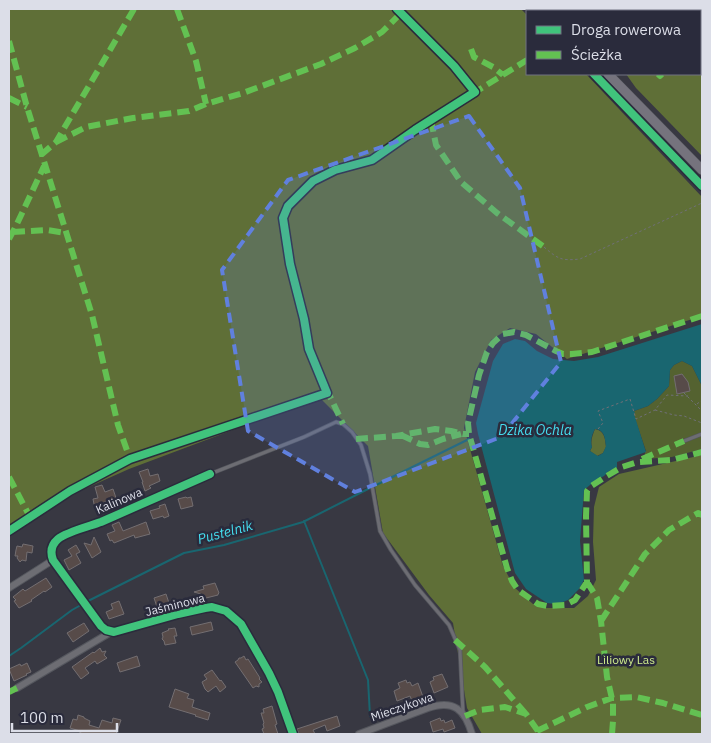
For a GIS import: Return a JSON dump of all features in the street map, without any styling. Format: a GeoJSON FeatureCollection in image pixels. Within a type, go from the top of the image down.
{"type":"FeatureCollection","features":[{"type":"Feature","properties":{"kind":"main road"},"geometry":{"type":"LineString","coordinates":[[609,75],[702,170]]}},
{"type":"Feature","properties":{"kind":"street","name":"Kalinowa"},"geometry":{"type":"LineString","coordinates":[[53,560],[51,553],[53,546],[64,535],[178,489],[210,474]]}},
{"type":"Feature","properties":{"kind":"street"},"geometry":{"type":"LineString","coordinates":[[9,588],[53,560],[101,626],[111,632]]}},
{"type":"Feature","properties":{"kind":"street","name":"Jaśminowa"},"geometry":{"type":"LineString","coordinates":[[17,688],[111,632],[119,632],[178,614],[212,607],[226,611],[241,624],[270,673],[293,734]]}},
{"type":"Feature","properties":{"kind":"street","name":"Mieczykowa"},"geometry":{"type":"LineString","coordinates":[[359,734],[436,705],[452,706],[463,713]]}},
{"type":"Feature","properties":{"kind":"street"},"geometry":{"type":"LineString","coordinates":[[463,713],[470,725],[472,734]]}},
{"type":"Feature","properties":{"kind":"lane","name":"Kalinowa"},"geometry":{"type":"LineString","coordinates":[[210,474],[304,437],[336,422],[343,424],[352,432],[361,445],[370,474],[380,530],[415,585],[449,625],[460,650],[463,713]]}},
{"type":"Feature","properties":{"kind":"lane"},"geometry":{"type":"LineString","coordinates":[[684,441],[702,434]]}},
{"type":"Feature","properties":{"kind":"path"},"geometry":{"type":"LineString","coordinates":[[544,248],[565,261],[580,259],[702,203]]}},
{"type":"Feature","properties":{"kind":"path"},"geometry":{"type":"LineString","coordinates":[[684,392],[702,411]]}},
{"type":"Feature","properties":{"kind":"path"},"geometry":{"type":"LineString","coordinates":[[598,429],[602,423],[598,411],[630,400],[636,418],[656,410],[667,395],[688,396]]}},
{"type":"Feature","properties":{"kind":"path"},"geometry":{"type":"LineString","coordinates":[[697,404],[702,400]]}},
{"type":"Feature","properties":{"kind":"path"},"geometry":{"type":"LineString","coordinates":[[656,410],[684,416],[702,423]]}},
{"type":"Feature","properties":{"kind":"highlighted area"},"geometry":{"type":"Polygon","coordinates":[[[469,116],[520,188],[561,362],[501,437],[355,492],[248,431],[222,270],[288,180],[469,116]]]}},
{"type":"Feature","properties":{"kind":"green space","name":"Liliowy Las"},"geometry":{"type":"Polygon","coordinates":[[[9,9],[521,9],[526,14],[526,75],[587,75],[702,197],[702,316],[567,359],[536,334],[510,328],[491,340],[475,372],[464,428],[503,566],[514,587],[533,604],[547,608],[574,608],[588,596],[596,580],[593,542],[594,507],[599,487],[619,474],[702,455],[702,734],[482,734],[467,708],[453,623],[429,595],[383,533],[368,446],[316,394],[259,420],[129,469],[82,490],[9,533],[9,9]]]}},
{"type":"Feature","properties":{"kind":"green space"},"geometry":{"type":"Polygon","coordinates":[[[702,9],[702,156],[636,88],[627,75],[701,75],[701,10],[636,10],[702,9]]]}},
{"type":"Feature","properties":{"kind":"green space"},"geometry":{"type":"Polygon","coordinates":[[[682,361],[692,366],[702,386],[702,449],[672,457],[645,459],[646,451],[633,413],[648,406],[657,399],[669,386],[670,370],[674,365],[682,361]]]}},
{"type":"Feature","properties":{"kind":"green space"},"geometry":{"type":"Polygon","coordinates":[[[595,429],[603,433],[606,447],[603,453],[597,456],[590,451],[595,429]]]}},
{"type":"Feature","properties":{"kind":"water","name":"Dzika Ochla"},"geometry":{"type":"Polygon","coordinates":[[[702,324],[702,386],[692,366],[682,361],[674,365],[670,370],[669,386],[657,399],[648,406],[634,411],[646,452],[617,462],[617,468],[609,471],[584,490],[580,541],[584,580],[579,589],[568,600],[555,604],[547,603],[526,589],[515,573],[476,423],[493,361],[503,344],[515,339],[525,341],[537,351],[553,359],[574,361],[598,357],[702,324]],[[595,429],[593,433],[590,451],[598,456],[603,453],[606,446],[604,435],[595,429]]]}},
{"type":"Feature","properties":{"kind":"building"},"geometry":{"type":"Polygon","coordinates":[[[682,374],[688,382],[690,391],[677,394],[674,376],[682,374]]]}},
{"type":"Feature","properties":{"kind":"building"},"geometry":{"type":"Polygon","coordinates":[[[148,469],[150,476],[158,474],[160,481],[149,486],[151,488],[145,491],[139,472],[148,469]]]}},
{"type":"Feature","properties":{"kind":"building"},"geometry":{"type":"Polygon","coordinates":[[[102,485],[105,492],[113,489],[116,498],[102,503],[103,507],[97,510],[93,499],[98,498],[95,487],[102,485]]]}},
{"type":"Feature","properties":{"kind":"building"},"geometry":{"type":"Polygon","coordinates":[[[191,497],[193,506],[181,509],[178,499],[191,497]]]}},
{"type":"Feature","properties":{"kind":"building"},"geometry":{"type":"Polygon","coordinates":[[[165,504],[169,516],[153,519],[150,511],[160,508],[159,506],[165,504]]]}},
{"type":"Feature","properties":{"kind":"building"},"geometry":{"type":"Polygon","coordinates":[[[119,522],[123,531],[146,522],[150,534],[135,538],[134,535],[114,543],[112,540],[110,541],[107,534],[115,531],[112,525],[119,522]]]}},
{"type":"Feature","properties":{"kind":"building"},"geometry":{"type":"Polygon","coordinates":[[[94,537],[101,552],[92,558],[84,543],[91,545],[94,537]]]}},
{"type":"Feature","properties":{"kind":"building"},"geometry":{"type":"Polygon","coordinates":[[[23,544],[33,546],[32,553],[27,552],[26,561],[22,560],[20,562],[17,558],[18,556],[15,556],[16,550],[17,546],[22,547],[23,544]]]}},
{"type":"Feature","properties":{"kind":"building"},"geometry":{"type":"Polygon","coordinates":[[[76,545],[80,552],[76,554],[81,563],[69,570],[64,560],[72,556],[68,550],[76,545]]]}},
{"type":"Feature","properties":{"kind":"building"},"geometry":{"type":"Polygon","coordinates":[[[46,578],[52,587],[19,608],[13,597],[23,589],[25,591],[46,578]]]}},
{"type":"Feature","properties":{"kind":"building"},"geometry":{"type":"Polygon","coordinates":[[[215,583],[218,595],[202,599],[201,594],[194,592],[204,589],[203,586],[215,583]]]}},
{"type":"Feature","properties":{"kind":"building"},"geometry":{"type":"Polygon","coordinates":[[[166,594],[169,603],[157,607],[154,598],[166,594]]]}},
{"type":"Feature","properties":{"kind":"building"},"geometry":{"type":"Polygon","coordinates":[[[119,601],[124,614],[109,619],[106,612],[113,609],[111,604],[119,601]]]}},
{"type":"Feature","properties":{"kind":"building"},"geometry":{"type":"Polygon","coordinates":[[[211,622],[213,630],[192,635],[190,627],[211,622]]]}},
{"type":"Feature","properties":{"kind":"building"},"geometry":{"type":"Polygon","coordinates":[[[84,623],[89,631],[73,642],[67,633],[84,623]]]}},
{"type":"Feature","properties":{"kind":"building"},"geometry":{"type":"Polygon","coordinates":[[[175,628],[177,636],[174,636],[176,643],[165,645],[162,633],[168,629],[175,628]]]}},
{"type":"Feature","properties":{"kind":"building"},"geometry":{"type":"Polygon","coordinates":[[[100,648],[102,652],[106,651],[104,655],[107,658],[97,664],[95,661],[85,668],[89,673],[81,679],[72,667],[100,648]]]}},
{"type":"Feature","properties":{"kind":"building"},"geometry":{"type":"Polygon","coordinates":[[[137,656],[140,666],[120,672],[117,663],[137,656]]]}},
{"type":"Feature","properties":{"kind":"building"},"geometry":{"type":"Polygon","coordinates":[[[244,656],[246,660],[248,659],[262,682],[259,684],[259,687],[253,688],[235,662],[244,656]]]}},
{"type":"Feature","properties":{"kind":"building"},"geometry":{"type":"Polygon","coordinates":[[[27,663],[31,672],[14,681],[9,669],[27,663]]]}},
{"type":"Feature","properties":{"kind":"building"},"geometry":{"type":"Polygon","coordinates":[[[212,670],[226,687],[220,692],[216,686],[208,692],[202,682],[207,679],[204,675],[212,670]]]}},
{"type":"Feature","properties":{"kind":"building"},"geometry":{"type":"Polygon","coordinates":[[[442,674],[448,687],[434,693],[430,682],[434,680],[433,677],[442,674]]]}},
{"type":"Feature","properties":{"kind":"building"},"geometry":{"type":"Polygon","coordinates":[[[406,680],[412,686],[418,683],[423,697],[412,701],[410,696],[397,701],[394,691],[400,688],[398,683],[406,680]]]}},
{"type":"Feature","properties":{"kind":"building"},"geometry":{"type":"Polygon","coordinates":[[[175,689],[189,694],[187,698],[194,700],[192,707],[210,713],[208,720],[169,707],[175,689]]]}},
{"type":"Feature","properties":{"kind":"building"},"geometry":{"type":"Polygon","coordinates":[[[272,706],[278,734],[264,734],[262,729],[264,728],[264,723],[261,713],[264,713],[263,709],[272,706]]]}},
{"type":"Feature","properties":{"kind":"building"},"geometry":{"type":"Polygon","coordinates":[[[78,715],[90,721],[89,725],[99,728],[102,720],[112,723],[113,718],[121,720],[116,734],[85,734],[70,728],[73,719],[77,720],[78,715]]]}},
{"type":"Feature","properties":{"kind":"building"},"geometry":{"type":"Polygon","coordinates":[[[337,716],[340,726],[327,731],[325,725],[313,730],[315,734],[299,734],[297,729],[337,716]]]}},
{"type":"Feature","properties":{"kind":"building"},"geometry":{"type":"Polygon","coordinates":[[[440,718],[445,723],[452,720],[455,728],[444,732],[443,729],[433,732],[430,722],[440,718]]]}},
{"type":"Feature","properties":{"kind":"waterway","name":"Pustelnik"},"geometry":{"type":"LineString","coordinates":[[374,486],[469,439]]}},
{"type":"Feature","properties":{"kind":"waterway","name":"Pustelnik"},"geometry":{"type":"LineString","coordinates":[[88,601],[184,553],[224,545],[303,522],[370,488]]}},
{"type":"Feature","properties":{"kind":"waterway"},"geometry":{"type":"LineString","coordinates":[[304,521],[368,680],[370,716]]}},
{"type":"Feature","properties":{"kind":"waterway","name":"Pustelnik"},"geometry":{"type":"LineString","coordinates":[[9,656],[81,605]]}},
{"type":"Feature","properties":{"kind":"marked path"},"geometry":{"type":"LineString","coordinates":[[41,155],[56,142],[134,9]]}},
{"type":"Feature","properties":{"kind":"marked path"},"geometry":{"type":"LineString","coordinates":[[177,9],[196,61],[206,104]]}},
{"type":"Feature","properties":{"kind":"marked path"},"geometry":{"type":"LineString","coordinates":[[56,142],[86,127],[133,118],[189,111],[321,64],[355,48],[382,32],[401,13]]}},
{"type":"Feature","properties":{"kind":"marked path"},"geometry":{"type":"LineString","coordinates":[[9,41],[27,107],[92,315],[118,425],[130,459]]}},
{"type":"Feature","properties":{"kind":"marked path"},"geometry":{"type":"LineString","coordinates":[[471,49],[474,57],[493,67],[503,75]]}},
{"type":"Feature","properties":{"kind":"marked path"},"geometry":{"type":"LineString","coordinates":[[472,94],[526,61]]}},
{"type":"Feature","properties":{"kind":"marked path"},"geometry":{"type":"LineString","coordinates":[[9,98],[27,107]]}},
{"type":"Feature","properties":{"kind":"marked path"},"geometry":{"type":"LineString","coordinates":[[431,120],[436,145],[461,182],[497,213],[544,247]]}},
{"type":"Feature","properties":{"kind":"marked path"},"geometry":{"type":"LineString","coordinates":[[9,239],[45,164]]}},
{"type":"Feature","properties":{"kind":"marked path"},"geometry":{"type":"LineString","coordinates":[[13,232],[47,230],[66,233]]}},
{"type":"Feature","properties":{"kind":"marked path"},"geometry":{"type":"LineString","coordinates":[[702,316],[592,352],[572,354],[563,354],[526,335],[514,332],[503,334],[487,352],[479,375],[468,423],[469,434],[512,581],[518,590],[538,604],[547,606],[565,605],[575,600],[587,582],[586,516],[587,491],[590,487],[622,467],[638,462],[672,460],[702,452]]}},
{"type":"Feature","properties":{"kind":"marked path"},"geometry":{"type":"LineString","coordinates":[[326,388],[343,424]]}},
{"type":"Feature","properties":{"kind":"marked path"},"geometry":{"type":"LineString","coordinates":[[356,439],[396,436],[435,429],[469,434]]}},
{"type":"Feature","properties":{"kind":"marked path"},"geometry":{"type":"LineString","coordinates":[[401,435],[420,444],[428,445],[461,434]]}},
{"type":"Feature","properties":{"kind":"marked path"},"geometry":{"type":"LineString","coordinates":[[642,459],[684,441]]}},
{"type":"Feature","properties":{"kind":"marked path"},"geometry":{"type":"LineString","coordinates":[[9,477],[30,517]]}},
{"type":"Feature","properties":{"kind":"marked path"},"geometry":{"type":"LineString","coordinates":[[601,621],[645,554],[669,530],[698,513],[702,515]]}},
{"type":"Feature","properties":{"kind":"marked path"},"geometry":{"type":"LineString","coordinates":[[587,582],[597,598],[601,621],[607,677],[613,703],[612,734]]}},
{"type":"Feature","properties":{"kind":"marked path"},"geometry":{"type":"LineString","coordinates":[[455,640],[485,667],[526,714]]}},
{"type":"Feature","properties":{"kind":"marked path"},"geometry":{"type":"LineString","coordinates":[[9,692],[17,688]]}},
{"type":"Feature","properties":{"kind":"marked path"},"geometry":{"type":"LineString","coordinates":[[537,731],[587,707],[612,698],[636,697],[702,715]]}},
{"type":"Feature","properties":{"kind":"marked path"},"geometry":{"type":"LineString","coordinates":[[465,716],[480,710],[505,707],[526,714],[540,734]]}},
{"type":"Feature","properties":{"kind":"cycle path"},"geometry":{"type":"LineString","coordinates":[[9,531],[70,491],[130,459],[327,393],[309,349],[304,319],[290,264],[283,218],[288,206],[313,181],[335,170],[372,160],[475,92],[454,66],[397,9]]}},
{"type":"Feature","properties":{"kind":"cycle path"},"geometry":{"type":"LineString","coordinates":[[595,75],[702,186]]}},
{"type":"Feature","properties":{"kind":"cycle path"},"geometry":{"type":"LineString","coordinates":[[210,474],[101,522],[62,536],[56,541],[51,551],[53,560],[101,626],[106,630],[114,632],[205,608],[212,607],[226,611],[241,624],[269,673],[293,734]]}}]}
